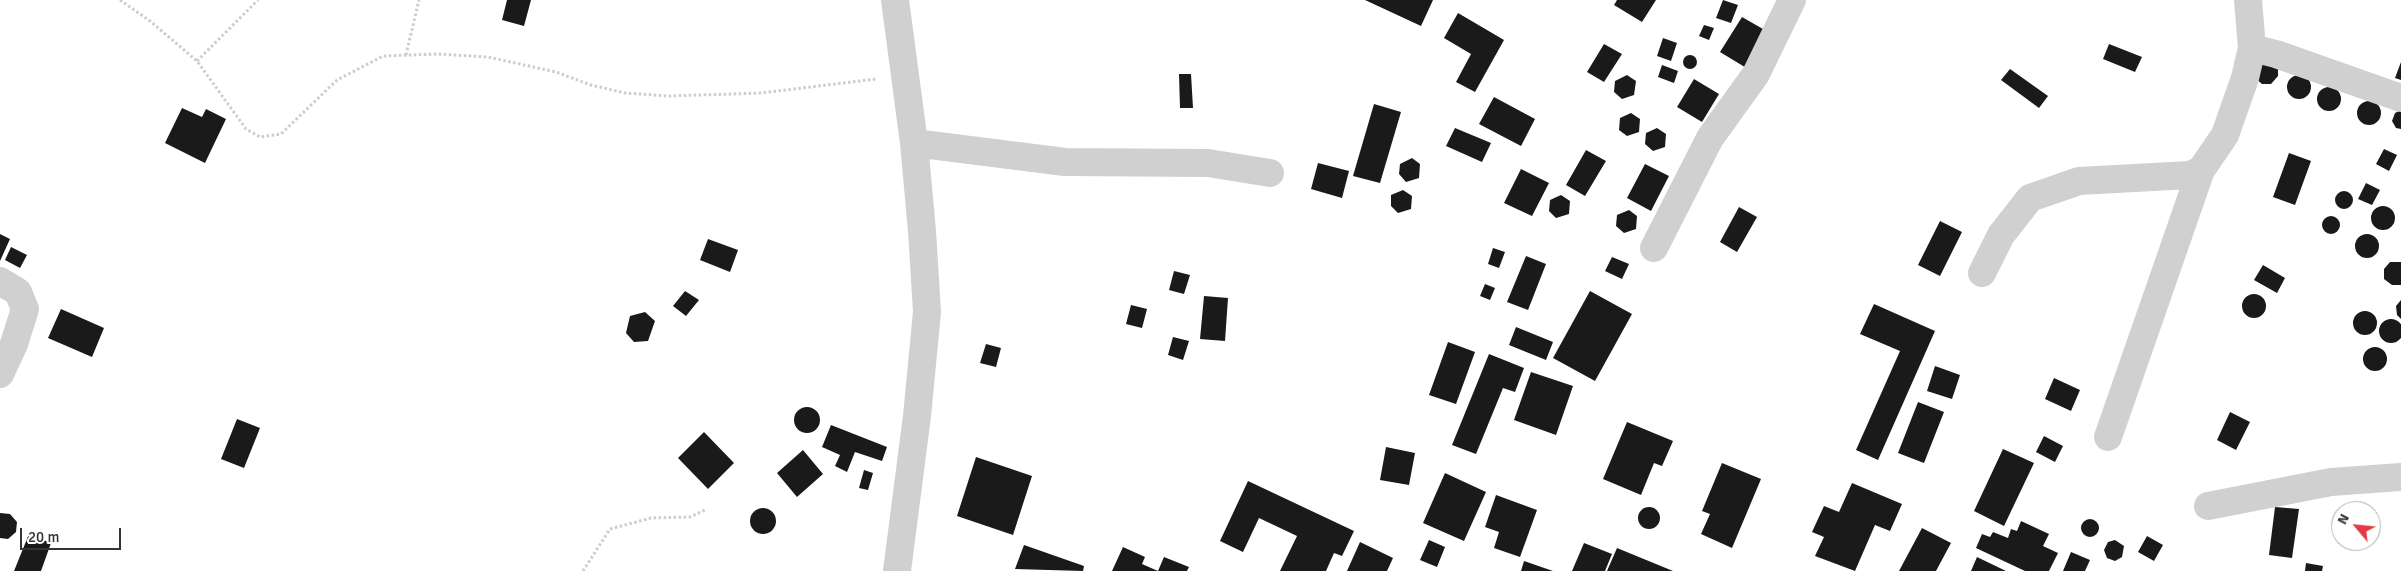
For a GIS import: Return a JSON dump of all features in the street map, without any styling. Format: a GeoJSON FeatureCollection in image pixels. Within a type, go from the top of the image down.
{"type":"FeatureCollection","features":[{"type":"Feature","properties":{"kind":"street"},"geometry":{"type":"LineString","coordinates":[[895,0],[914,143],[927,312],[917,416],[897,571]]}},
{"type":"Feature","properties":{"kind":"street"},"geometry":{"type":"LineString","coordinates":[[1654,248],[1706,145],[1756,74],[1792,0]]}},
{"type":"Feature","properties":{"kind":"street"},"geometry":{"type":"LineString","coordinates":[[2108,437],[2201,170],[2212,157],[2225,134],[2244,78],[2252,48],[2248,0]]}},
{"type":"Feature","properties":{"kind":"street"},"geometry":{"type":"LineString","coordinates":[[2252,48],[2291,59],[2401,98]]}},
{"type":"Feature","properties":{"kind":"street"},"geometry":{"type":"LineString","coordinates":[[914,143],[1064,162],[1208,163],[1270,173]]}},
{"type":"Feature","properties":{"kind":"street"},"geometry":{"type":"LineString","coordinates":[[1982,273],[2001,235],[2030,198],[2079,181],[2190,175],[2201,170]]}},
{"type":"Feature","properties":{"kind":"street"},"geometry":{"type":"LineString","coordinates":[[0,281],[18,292],[25,309],[14,344],[0,374]]}},
{"type":"Feature","properties":{"kind":"street"},"geometry":{"type":"LineString","coordinates":[[2208,506],[2331,482],[2401,477]]}},
{"type":"Feature","properties":{"kind":"path"},"geometry":{"type":"LineString","coordinates":[[120,0],[150,21],[197,61],[246,129],[260,137],[281,134],[337,80],[383,56],[488,57],[556,72],[591,86],[625,93],[669,96],[761,93],[906,75]]}},
{"type":"Feature","properties":{"kind":"path"},"geometry":{"type":"LineString","coordinates":[[197,61],[258,0]]}},
{"type":"Feature","properties":{"kind":"path"},"geometry":{"type":"LineString","coordinates":[[406,55],[420,0]]}},
{"type":"Feature","properties":{"kind":"path"},"geometry":{"type":"LineString","coordinates":[[583,571],[610,529],[651,518],[690,518],[704,510]]}},
{"type":"Feature","properties":{"kind":"building"},"geometry":{"type":"Polygon","coordinates":[[[507,0],[531,0],[524,26],[502,20],[507,0]]]}},
{"type":"Feature","properties":{"kind":"building"},"geometry":{"type":"Polygon","coordinates":[[[1365,0],[1433,0],[1421,26],[1365,0]]]}},
{"type":"Feature","properties":{"kind":"building"},"geometry":{"type":"Polygon","coordinates":[[[1617,0],[1656,0],[1642,22],[1614,5],[1617,0]]]}},
{"type":"Feature","properties":{"kind":"building"},"geometry":{"type":"Polygon","coordinates":[[[1723,0],[1738,5],[1731,23],[1716,18],[1723,0]]]}},
{"type":"Feature","properties":{"kind":"building"},"geometry":{"type":"Polygon","coordinates":[[[1458,13],[1504,40],[1475,92],[1456,82],[1471,54],[1444,38],[1458,13]]]}},
{"type":"Feature","properties":{"kind":"building"},"geometry":{"type":"Polygon","coordinates":[[[1742,17],[1770,33],[1748,69],[1720,52],[1742,17]]]}},
{"type":"Feature","properties":{"kind":"building"},"geometry":{"type":"Polygon","coordinates":[[[1704,25],[1714,28],[1709,40],[1699,36],[1704,25]]]}},
{"type":"Feature","properties":{"kind":"building"},"geometry":{"type":"Polygon","coordinates":[[[1663,38],[1677,43],[1671,61],[1657,56],[1663,38]]]}},
{"type":"Feature","properties":{"kind":"building"},"geometry":{"type":"Polygon","coordinates":[[[1604,44],[1622,54],[1604,82],[1587,72],[1604,44]]]}},
{"type":"Feature","properties":{"kind":"building"},"geometry":{"type":"Polygon","coordinates":[[[2109,44],[2142,57],[2135,72],[2103,59],[2109,44]]]}},
{"type":"Feature","properties":{"kind":"building"},"geometry":{"type":"Polygon","coordinates":[[[1687,55],[1693,55],[1697,62],[1693,69],[1687,69],[1683,65],[1683,59],[1687,55]]]}},
{"type":"Feature","properties":{"kind":"building"},"geometry":{"type":"Polygon","coordinates":[[[2261,61],[2278,67],[2278,76],[2271,84],[2262,84],[2255,78],[2261,61]]]}},
{"type":"Feature","properties":{"kind":"building"},"geometry":{"type":"Polygon","coordinates":[[[2401,62],[2401,80],[2395,78],[2401,62]]]}},
{"type":"Feature","properties":{"kind":"building"},"geometry":{"type":"Polygon","coordinates":[[[1662,65],[1678,71],[1674,83],[1658,77],[1662,65]]]}},
{"type":"Feature","properties":{"kind":"building"},"geometry":{"type":"Polygon","coordinates":[[[2010,69],[2048,96],[2039,108],[2001,80],[2010,69]]]}},
{"type":"Feature","properties":{"kind":"building"},"geometry":{"type":"Polygon","coordinates":[[[1179,74],[1191,74],[1193,108],[1180,108],[1179,74]]]}},
{"type":"Feature","properties":{"kind":"building"},"geometry":{"type":"Polygon","coordinates":[[[1627,75],[1636,81],[1634,95],[1622,99],[1614,92],[1615,81],[1627,75]]]}},
{"type":"Feature","properties":{"kind":"building"},"geometry":{"type":"Polygon","coordinates":[[[2299,75],[2304,76],[2310,82],[2310,92],[2304,98],[2299,99],[2294,98],[2288,92],[2287,87],[2288,82],[2294,76],[2299,75]]]}},
{"type":"Feature","properties":{"kind":"building"},"geometry":{"type":"Polygon","coordinates":[[[1694,79],[1719,94],[1702,122],[1677,107],[1694,79]]]}},
{"type":"Feature","properties":{"kind":"building"},"geometry":{"type":"Polygon","coordinates":[[[2329,87],[2338,90],[2341,99],[2338,108],[2329,111],[2320,108],[2317,99],[2320,90],[2329,87]]]}},
{"type":"Feature","properties":{"kind":"building"},"geometry":{"type":"Polygon","coordinates":[[[1494,97],[1535,119],[1521,146],[1479,124],[1494,97]]]}},
{"type":"Feature","properties":{"kind":"building"},"geometry":{"type":"Polygon","coordinates":[[[2369,101],[2374,102],[2380,108],[2380,118],[2374,124],[2369,125],[2364,124],[2358,118],[2357,113],[2358,108],[2364,102],[2369,101]]]}},
{"type":"Feature","properties":{"kind":"building"},"geometry":{"type":"Polygon","coordinates":[[[1374,104],[1401,112],[1380,183],[1353,176],[1374,104]]]}},
{"type":"Feature","properties":{"kind":"building"},"geometry":{"type":"Polygon","coordinates":[[[182,108],[202,117],[206,109],[226,119],[205,163],[165,143],[182,108]]]}},
{"type":"Feature","properties":{"kind":"building"},"geometry":{"type":"Polygon","coordinates":[[[2401,110],[2401,129],[2396,128],[2392,121],[2395,113],[2401,110]]]}},
{"type":"Feature","properties":{"kind":"building"},"geometry":{"type":"Polygon","coordinates":[[[1631,113],[1640,119],[1639,132],[1627,136],[1619,130],[1620,118],[1631,113]]]}},
{"type":"Feature","properties":{"kind":"building"},"geometry":{"type":"Polygon","coordinates":[[[1455,128],[1491,143],[1482,162],[1446,146],[1455,128]]]}},
{"type":"Feature","properties":{"kind":"building"},"geometry":{"type":"Polygon","coordinates":[[[1657,128],[1666,134],[1665,147],[1653,151],[1645,144],[1646,133],[1657,128]]]}},
{"type":"Feature","properties":{"kind":"building"},"geometry":{"type":"Polygon","coordinates":[[[2384,149],[2397,155],[2389,171],[2376,164],[2384,149]]]}},
{"type":"Feature","properties":{"kind":"building"},"geometry":{"type":"Polygon","coordinates":[[[1586,150],[1606,161],[1585,196],[1566,185],[1586,150]]]}},
{"type":"Feature","properties":{"kind":"building"},"geometry":{"type":"Polygon","coordinates":[[[2289,153],[2311,161],[2295,205],[2273,197],[2289,153]]]}},
{"type":"Feature","properties":{"kind":"building"},"geometry":{"type":"Polygon","coordinates":[[[1412,158],[1420,164],[1419,178],[1406,182],[1399,174],[1400,164],[1412,158]]]}},
{"type":"Feature","properties":{"kind":"building"},"geometry":{"type":"Polygon","coordinates":[[[1318,163],[1349,171],[1342,198],[1311,189],[1318,163]]]}},
{"type":"Feature","properties":{"kind":"building"},"geometry":{"type":"Polygon","coordinates":[[[1645,164],[1669,176],[1651,211],[1627,198],[1645,164]]]}},
{"type":"Feature","properties":{"kind":"building"},"geometry":{"type":"Polygon","coordinates":[[[1521,169],[1549,183],[1532,216],[1504,203],[1521,169]]]}},
{"type":"Feature","properties":{"kind":"building"},"geometry":{"type":"Polygon","coordinates":[[[2366,183],[2380,190],[2372,205],[2358,199],[2366,183]]]}},
{"type":"Feature","properties":{"kind":"building"},"geometry":{"type":"Polygon","coordinates":[[[1403,190],[1412,196],[1411,209],[1398,213],[1391,206],[1391,195],[1403,190]]]}},
{"type":"Feature","properties":{"kind":"building"},"geometry":{"type":"Polygon","coordinates":[[[2344,191],[2350,194],[2353,200],[2350,206],[2344,209],[2338,206],[2335,200],[2338,194],[2344,191]]]}},
{"type":"Feature","properties":{"kind":"building"},"geometry":{"type":"Polygon","coordinates":[[[1561,195],[1570,201],[1569,214],[1556,218],[1549,211],[1550,200],[1561,195]]]}},
{"type":"Feature","properties":{"kind":"building"},"geometry":{"type":"Polygon","coordinates":[[[2383,206],[2392,209],[2395,218],[2392,227],[2383,230],[2374,227],[2371,218],[2374,209],[2383,206]]]}},
{"type":"Feature","properties":{"kind":"building"},"geometry":{"type":"Polygon","coordinates":[[[1739,207],[1757,217],[1737,252],[1720,242],[1739,207]]]}},
{"type":"Feature","properties":{"kind":"building"},"geometry":{"type":"Polygon","coordinates":[[[1629,210],[1637,216],[1636,229],[1624,233],[1616,226],[1617,215],[1629,210]]]}},
{"type":"Feature","properties":{"kind":"building"},"geometry":{"type":"Polygon","coordinates":[[[2331,216],[2337,219],[2340,225],[2337,231],[2331,234],[2325,231],[2322,225],[2325,219],[2331,216]]]}},
{"type":"Feature","properties":{"kind":"building"},"geometry":{"type":"Polygon","coordinates":[[[1940,221],[1962,232],[1940,276],[1918,265],[1940,221]]]}},
{"type":"Feature","properties":{"kind":"building"},"geometry":{"type":"Polygon","coordinates":[[[0,234],[10,239],[0,261],[0,234]]]}},
{"type":"Feature","properties":{"kind":"building"},"geometry":{"type":"Polygon","coordinates":[[[2367,234],[2372,235],[2378,241],[2378,251],[2372,257],[2367,258],[2362,257],[2356,251],[2355,246],[2356,241],[2362,235],[2367,234]]]}},
{"type":"Feature","properties":{"kind":"building"},"geometry":{"type":"Polygon","coordinates":[[[708,239],[738,250],[730,272],[700,260],[708,239]]]}},
{"type":"Feature","properties":{"kind":"building"},"geometry":{"type":"Polygon","coordinates":[[[11,247],[27,255],[20,268],[5,260],[11,247]]]}},
{"type":"Feature","properties":{"kind":"building"},"geometry":{"type":"Polygon","coordinates":[[[1493,248],[1505,252],[1499,268],[1488,264],[1493,248]]]}},
{"type":"Feature","properties":{"kind":"building"},"geometry":{"type":"Polygon","coordinates":[[[1526,256],[1546,264],[1528,310],[1507,302],[1526,256]]]}},
{"type":"Feature","properties":{"kind":"building"},"geometry":{"type":"Polygon","coordinates":[[[1612,257],[1629,264],[1622,279],[1605,271],[1612,257]]]}},
{"type":"Feature","properties":{"kind":"building"},"geometry":{"type":"Polygon","coordinates":[[[2390,262],[2401,262],[2401,285],[2392,285],[2384,279],[2384,269],[2390,262]]]}},
{"type":"Feature","properties":{"kind":"building"},"geometry":{"type":"Polygon","coordinates":[[[2263,265],[2285,278],[2277,293],[2254,280],[2263,265]]]}},
{"type":"Feature","properties":{"kind":"building"},"geometry":{"type":"Polygon","coordinates":[[[1174,271],[1190,275],[1184,294],[1169,290],[1174,271]]]}},
{"type":"Feature","properties":{"kind":"building"},"geometry":{"type":"Polygon","coordinates":[[[1485,284],[1495,288],[1490,300],[1480,296],[1485,284]]]}},
{"type":"Feature","properties":{"kind":"building"},"geometry":{"type":"Polygon","coordinates":[[[685,291],[699,300],[686,316],[673,306],[685,291]]]}},
{"type":"Feature","properties":{"kind":"building"},"geometry":{"type":"Polygon","coordinates":[[[1590,291],[1632,314],[1595,381],[1553,358],[1590,291]]]}},
{"type":"Feature","properties":{"kind":"building"},"geometry":{"type":"Polygon","coordinates":[[[2254,294],[2263,297],[2266,306],[2263,315],[2254,318],[2245,315],[2242,306],[2245,297],[2254,294]]]}},
{"type":"Feature","properties":{"kind":"building"},"geometry":{"type":"Polygon","coordinates":[[[1204,296],[1228,298],[1225,341],[1200,339],[1204,296]]]}},
{"type":"Feature","properties":{"kind":"building"},"geometry":{"type":"Polygon","coordinates":[[[2401,300],[2401,319],[2397,315],[2396,306],[2401,300]]]}},
{"type":"Feature","properties":{"kind":"building"},"geometry":{"type":"Polygon","coordinates":[[[1874,304],[1935,331],[1878,460],[1856,450],[1900,351],[1860,334],[1874,304]]]}},
{"type":"Feature","properties":{"kind":"building"},"geometry":{"type":"Polygon","coordinates":[[[1131,305],[1147,309],[1142,328],[1126,324],[1131,305]]]}},
{"type":"Feature","properties":{"kind":"building"},"geometry":{"type":"Polygon","coordinates":[[[61,309],[104,328],[92,357],[48,338],[61,309]]]}},
{"type":"Feature","properties":{"kind":"building"},"geometry":{"type":"Polygon","coordinates":[[[2365,311],[2370,312],[2376,318],[2376,328],[2370,334],[2365,335],[2360,334],[2354,328],[2353,323],[2354,318],[2360,312],[2365,311]]]}},
{"type":"Feature","properties":{"kind":"building"},"geometry":{"type":"Polygon","coordinates":[[[645,312],[655,321],[648,341],[634,342],[626,333],[630,316],[645,312]]]}},
{"type":"Feature","properties":{"kind":"building"},"geometry":{"type":"Polygon","coordinates":[[[2391,319],[2399,323],[2403,331],[2399,339],[2391,343],[2383,339],[2379,331],[2383,323],[2391,319]]]}},
{"type":"Feature","properties":{"kind":"building"},"geometry":{"type":"Polygon","coordinates":[[[1516,327],[1553,342],[1546,360],[1509,345],[1516,327]]]}},
{"type":"Feature","properties":{"kind":"building"},"geometry":{"type":"Polygon","coordinates":[[[1173,337],[1189,341],[1183,360],[1168,355],[1173,337]]]}},
{"type":"Feature","properties":{"kind":"building"},"geometry":{"type":"Polygon","coordinates":[[[1448,342],[1475,352],[1456,404],[1429,395],[1448,342]]]}},
{"type":"Feature","properties":{"kind":"building"},"geometry":{"type":"Polygon","coordinates":[[[986,344],[1001,348],[996,367],[980,363],[986,344]]]}},
{"type":"Feature","properties":{"kind":"building"},"geometry":{"type":"Polygon","coordinates":[[[2375,347],[2384,350],[2387,359],[2384,368],[2375,371],[2366,368],[2363,359],[2366,350],[2375,347]]]}},
{"type":"Feature","properties":{"kind":"building"},"geometry":{"type":"Polygon","coordinates":[[[1489,354],[1524,368],[1515,392],[1503,388],[1476,454],[1452,445],[1489,354]]]}},
{"type":"Feature","properties":{"kind":"building"},"geometry":{"type":"Polygon","coordinates":[[[1935,366],[1960,375],[1952,399],[1927,391],[1935,366]]]}},
{"type":"Feature","properties":{"kind":"building"},"geometry":{"type":"Polygon","coordinates":[[[1531,372],[1573,386],[1556,435],[1514,420],[1531,372]]]}},
{"type":"Feature","properties":{"kind":"building"},"geometry":{"type":"Polygon","coordinates":[[[2054,378],[2080,390],[2071,411],[2045,399],[2054,378]]]}},
{"type":"Feature","properties":{"kind":"building"},"geometry":{"type":"Polygon","coordinates":[[[1918,402],[1944,412],[1924,463],[1898,453],[1918,402]]]}},
{"type":"Feature","properties":{"kind":"building"},"geometry":{"type":"Polygon","coordinates":[[[807,407],[816,411],[820,420],[816,429],[807,433],[798,429],[794,420],[798,411],[807,407]]]}},
{"type":"Feature","properties":{"kind":"building"},"geometry":{"type":"Polygon","coordinates":[[[2230,412],[2250,422],[2236,450],[2217,440],[2230,412]]]}},
{"type":"Feature","properties":{"kind":"building"},"geometry":{"type":"Polygon","coordinates":[[[237,419],[260,428],[244,468],[221,459],[237,419]]]}},
{"type":"Feature","properties":{"kind":"building"},"geometry":{"type":"Polygon","coordinates":[[[1627,422],[1673,441],[1662,466],[1654,463],[1641,495],[1603,479],[1627,422]]]}},
{"type":"Feature","properties":{"kind":"building"},"geometry":{"type":"Polygon","coordinates":[[[831,425],[887,447],[882,461],[855,452],[847,472],[835,466],[840,455],[822,447],[831,425]]]}},
{"type":"Feature","properties":{"kind":"building"},"geometry":{"type":"Polygon","coordinates":[[[704,432],[734,463],[708,489],[678,458],[704,432]]]}},
{"type":"Feature","properties":{"kind":"building"},"geometry":{"type":"Polygon","coordinates":[[[2044,436],[2063,446],[2055,462],[2036,452],[2044,436]]]}},
{"type":"Feature","properties":{"kind":"building"},"geometry":{"type":"Polygon","coordinates":[[[1386,447],[1415,453],[1409,485],[1380,480],[1386,447]]]}},
{"type":"Feature","properties":{"kind":"building"},"geometry":{"type":"Polygon","coordinates":[[[2003,449],[2034,463],[2004,526],[1974,511],[2003,449]]]}},
{"type":"Feature","properties":{"kind":"building"},"geometry":{"type":"Polygon","coordinates":[[[803,450],[823,474],[797,497],[777,473],[803,450]]]}},
{"type":"Feature","properties":{"kind":"building"},"geometry":{"type":"Polygon","coordinates":[[[976,457],[1032,476],[1013,535],[957,516],[976,457]]]}},
{"type":"Feature","properties":{"kind":"building"},"geometry":{"type":"Polygon","coordinates":[[[1722,463],[1761,479],[1732,548],[1701,534],[1710,514],[1702,511],[1722,463]]]}},
{"type":"Feature","properties":{"kind":"building"},"geometry":{"type":"Polygon","coordinates":[[[864,470],[873,473],[868,490],[859,488],[864,470]]]}},
{"type":"Feature","properties":{"kind":"building"},"geometry":{"type":"Polygon","coordinates":[[[1445,473],[1486,492],[1464,541],[1423,523],[1445,473]]]}},
{"type":"Feature","properties":{"kind":"building"},"geometry":{"type":"Polygon","coordinates":[[[1248,481],[1354,531],[1342,556],[1334,553],[1326,571],[1280,571],[1297,536],[1259,518],[1243,552],[1220,541],[1248,481]]]}},
{"type":"Feature","properties":{"kind":"building"},"geometry":{"type":"Polygon","coordinates":[[[1852,483],[1902,504],[1890,531],[1875,525],[1855,571],[1815,556],[1824,537],[1812,532],[1824,506],[1839,512],[1852,483]]]}},
{"type":"Feature","properties":{"kind":"building"},"geometry":{"type":"Polygon","coordinates":[[[1496,495],[1537,510],[1520,557],[1494,548],[1499,532],[1485,527],[1496,495]]]}},
{"type":"Feature","properties":{"kind":"building"},"geometry":{"type":"Polygon","coordinates":[[[1649,507],[1657,510],[1660,518],[1657,526],[1649,529],[1641,526],[1638,518],[1641,510],[1649,507]]]}},
{"type":"Feature","properties":{"kind":"building"},"geometry":{"type":"Polygon","coordinates":[[[2275,507],[2299,509],[2292,558],[2269,555],[2275,507]]]}},
{"type":"Feature","properties":{"kind":"building"},"geometry":{"type":"Polygon","coordinates":[[[763,508],[772,512],[776,521],[772,530],[763,534],[754,530],[750,521],[754,512],[763,508]]]}},
{"type":"Feature","properties":{"kind":"building"},"geometry":{"type":"Polygon","coordinates":[[[0,513],[10,514],[17,522],[16,532],[8,539],[0,538],[0,513]]]}},
{"type":"Feature","properties":{"kind":"building"},"geometry":{"type":"Polygon","coordinates":[[[2090,519],[2096,522],[2099,528],[2096,534],[2090,537],[2084,534],[2081,528],[2084,522],[2090,519]]]}},
{"type":"Feature","properties":{"kind":"building"},"geometry":{"type":"Polygon","coordinates":[[[2021,521],[2049,534],[2043,546],[2058,553],[2049,571],[2025,571],[1976,548],[1982,534],[1990,537],[1993,532],[2008,538],[2011,529],[2017,531],[2021,521]]]}},
{"type":"Feature","properties":{"kind":"building"},"geometry":{"type":"Polygon","coordinates":[[[1922,528],[1951,543],[1936,571],[1899,571],[1922,528]]]}},
{"type":"Feature","properties":{"kind":"building"},"geometry":{"type":"Polygon","coordinates":[[[29,534],[51,543],[41,571],[14,571],[29,534]]]}},
{"type":"Feature","properties":{"kind":"building"},"geometry":{"type":"Polygon","coordinates":[[[2147,536],[2163,545],[2154,561],[2138,552],[2147,536]]]}},
{"type":"Feature","properties":{"kind":"building"},"geometry":{"type":"Polygon","coordinates":[[[1429,540],[1445,547],[1437,567],[1420,560],[1429,540]]]}},
{"type":"Feature","properties":{"kind":"building"},"geometry":{"type":"Polygon","coordinates":[[[2115,540],[2124,546],[2122,557],[2115,561],[2107,558],[2104,550],[2108,542],[2115,540]]]}},
{"type":"Feature","properties":{"kind":"building"},"geometry":{"type":"Polygon","coordinates":[[[1360,542],[1393,558],[1387,571],[1347,571],[1360,542]]]}},
{"type":"Feature","properties":{"kind":"building"},"geometry":{"type":"Polygon","coordinates":[[[1584,543],[1612,554],[1605,571],[1572,571],[1584,543]]]}},
{"type":"Feature","properties":{"kind":"building"},"geometry":{"type":"Polygon","coordinates":[[[1024,545],[1084,566],[1083,571],[1015,569],[1024,545]]]}},
{"type":"Feature","properties":{"kind":"building"},"geometry":{"type":"Polygon","coordinates":[[[1123,547],[1145,557],[1142,564],[1158,571],[1112,571],[1123,547]]]}},
{"type":"Feature","properties":{"kind":"building"},"geometry":{"type":"Polygon","coordinates":[[[1617,548],[1673,571],[1607,571],[1617,548]]]}},
{"type":"Feature","properties":{"kind":"building"},"geometry":{"type":"Polygon","coordinates":[[[2071,552],[2090,560],[2085,571],[2063,571],[2071,552]]]}},
{"type":"Feature","properties":{"kind":"building"},"geometry":{"type":"Polygon","coordinates":[[[1164,557],[1189,567],[1187,571],[1158,571],[1164,557]]]}},
{"type":"Feature","properties":{"kind":"building"},"geometry":{"type":"Polygon","coordinates":[[[1977,557],[2006,571],[1971,571],[1977,557]]]}},
{"type":"Feature","properties":{"kind":"building"},"geometry":{"type":"Polygon","coordinates":[[[1524,561],[1553,571],[1521,571],[1524,561]]]}},
{"type":"Feature","properties":{"kind":"building"},"geometry":{"type":"Polygon","coordinates":[[[2306,563],[2323,566],[2322,571],[2305,571],[2306,563]]]}}]}
